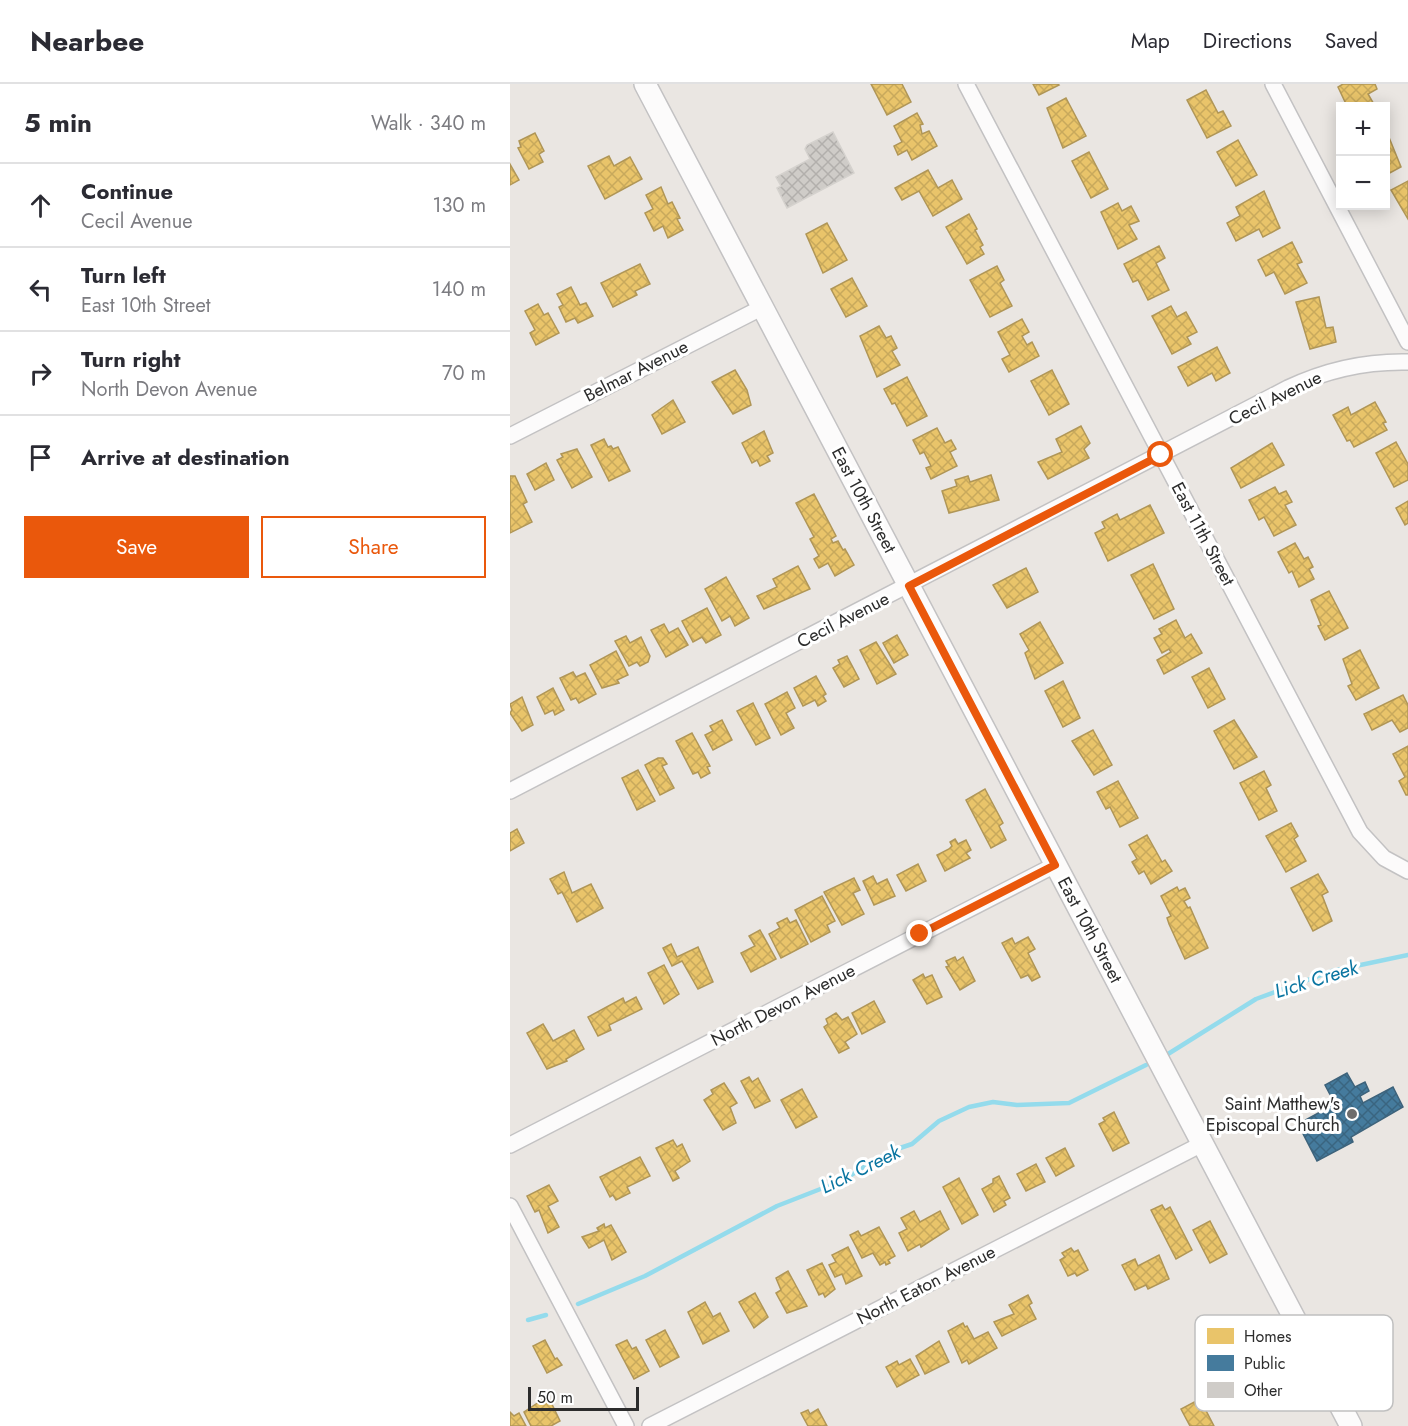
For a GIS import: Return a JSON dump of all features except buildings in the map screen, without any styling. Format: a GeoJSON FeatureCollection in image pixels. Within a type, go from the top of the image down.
{"type":"FeatureCollection","features":[{"type":"Feature","properties":{"kind":"main road","name":"East 10th Street"},"geometry":{"type":"LineString","coordinates":[[645,84],[1292,1315]]}},
{"type":"Feature","properties":{"kind":"main road","name":"East 10th Street"},"geometry":{"type":"LineString","coordinates":[[1343,1411],[1351,1426]]}},
{"type":"Feature","properties":{"kind":"street","name":"East 11th Street"},"geometry":{"type":"LineString","coordinates":[[966,84],[1360,832],[1384,858],[1408,871]]}},
{"type":"Feature","properties":{"kind":"street"},"geometry":{"type":"LineString","coordinates":[[1273,84],[1408,342]]}},
{"type":"Feature","properties":{"kind":"street","name":"Belmar Avenue"},"geometry":{"type":"LineString","coordinates":[[510,436],[763,307]]}},
{"type":"Feature","properties":{"kind":"street","name":"Cecil Avenue"},"geometry":{"type":"LineString","coordinates":[[510,791],[1312,377],[1365,364],[1408,362]]}},
{"type":"Feature","properties":{"kind":"street","name":"North Devon Avenue"},"geometry":{"type":"LineString","coordinates":[[510,1145],[1055,865]]}},
{"type":"Feature","properties":{"kind":"street","name":"North Eaton Avenue"},"geometry":{"type":"LineString","coordinates":[[650,1426],[1202,1144]]}},
{"type":"Feature","properties":{"kind":"street"},"geometry":{"type":"LineString","coordinates":[[510,1206],[626,1426]]}},
{"type":"Feature","properties":{"kind":"waterway","name":"Lick Creek"},"geometry":{"type":"LineString","coordinates":[[1168,1054],[1256,999],[1332,971],[1408,955]]}},
{"type":"Feature","properties":{"kind":"waterway","name":"Lick Creek"},"geometry":{"type":"LineString","coordinates":[[578,1304],[645,1276],[777,1206],[841,1181],[891,1151],[912,1144],[939,1121],[969,1107],[993,1102],[1017,1105],[1069,1103],[1146,1065]]}},
{"type":"Feature","properties":{"kind":"waterway","name":"Lick Creek"},"geometry":{"type":"LineString","coordinates":[[528,1320],[546,1315]]}},
{"type":"Feature","properties":{"kind":"place","name":"Saint Matthew's Episcopal Church"},"geometry":{"type":"Point","coordinates":[1352,1114]}},
{"type":"Feature","properties":{"kind":"route"},"geometry":{"type":"LineString","coordinates":[[920,934],[1055,865],[909,586],[1161,455]]}}]}
